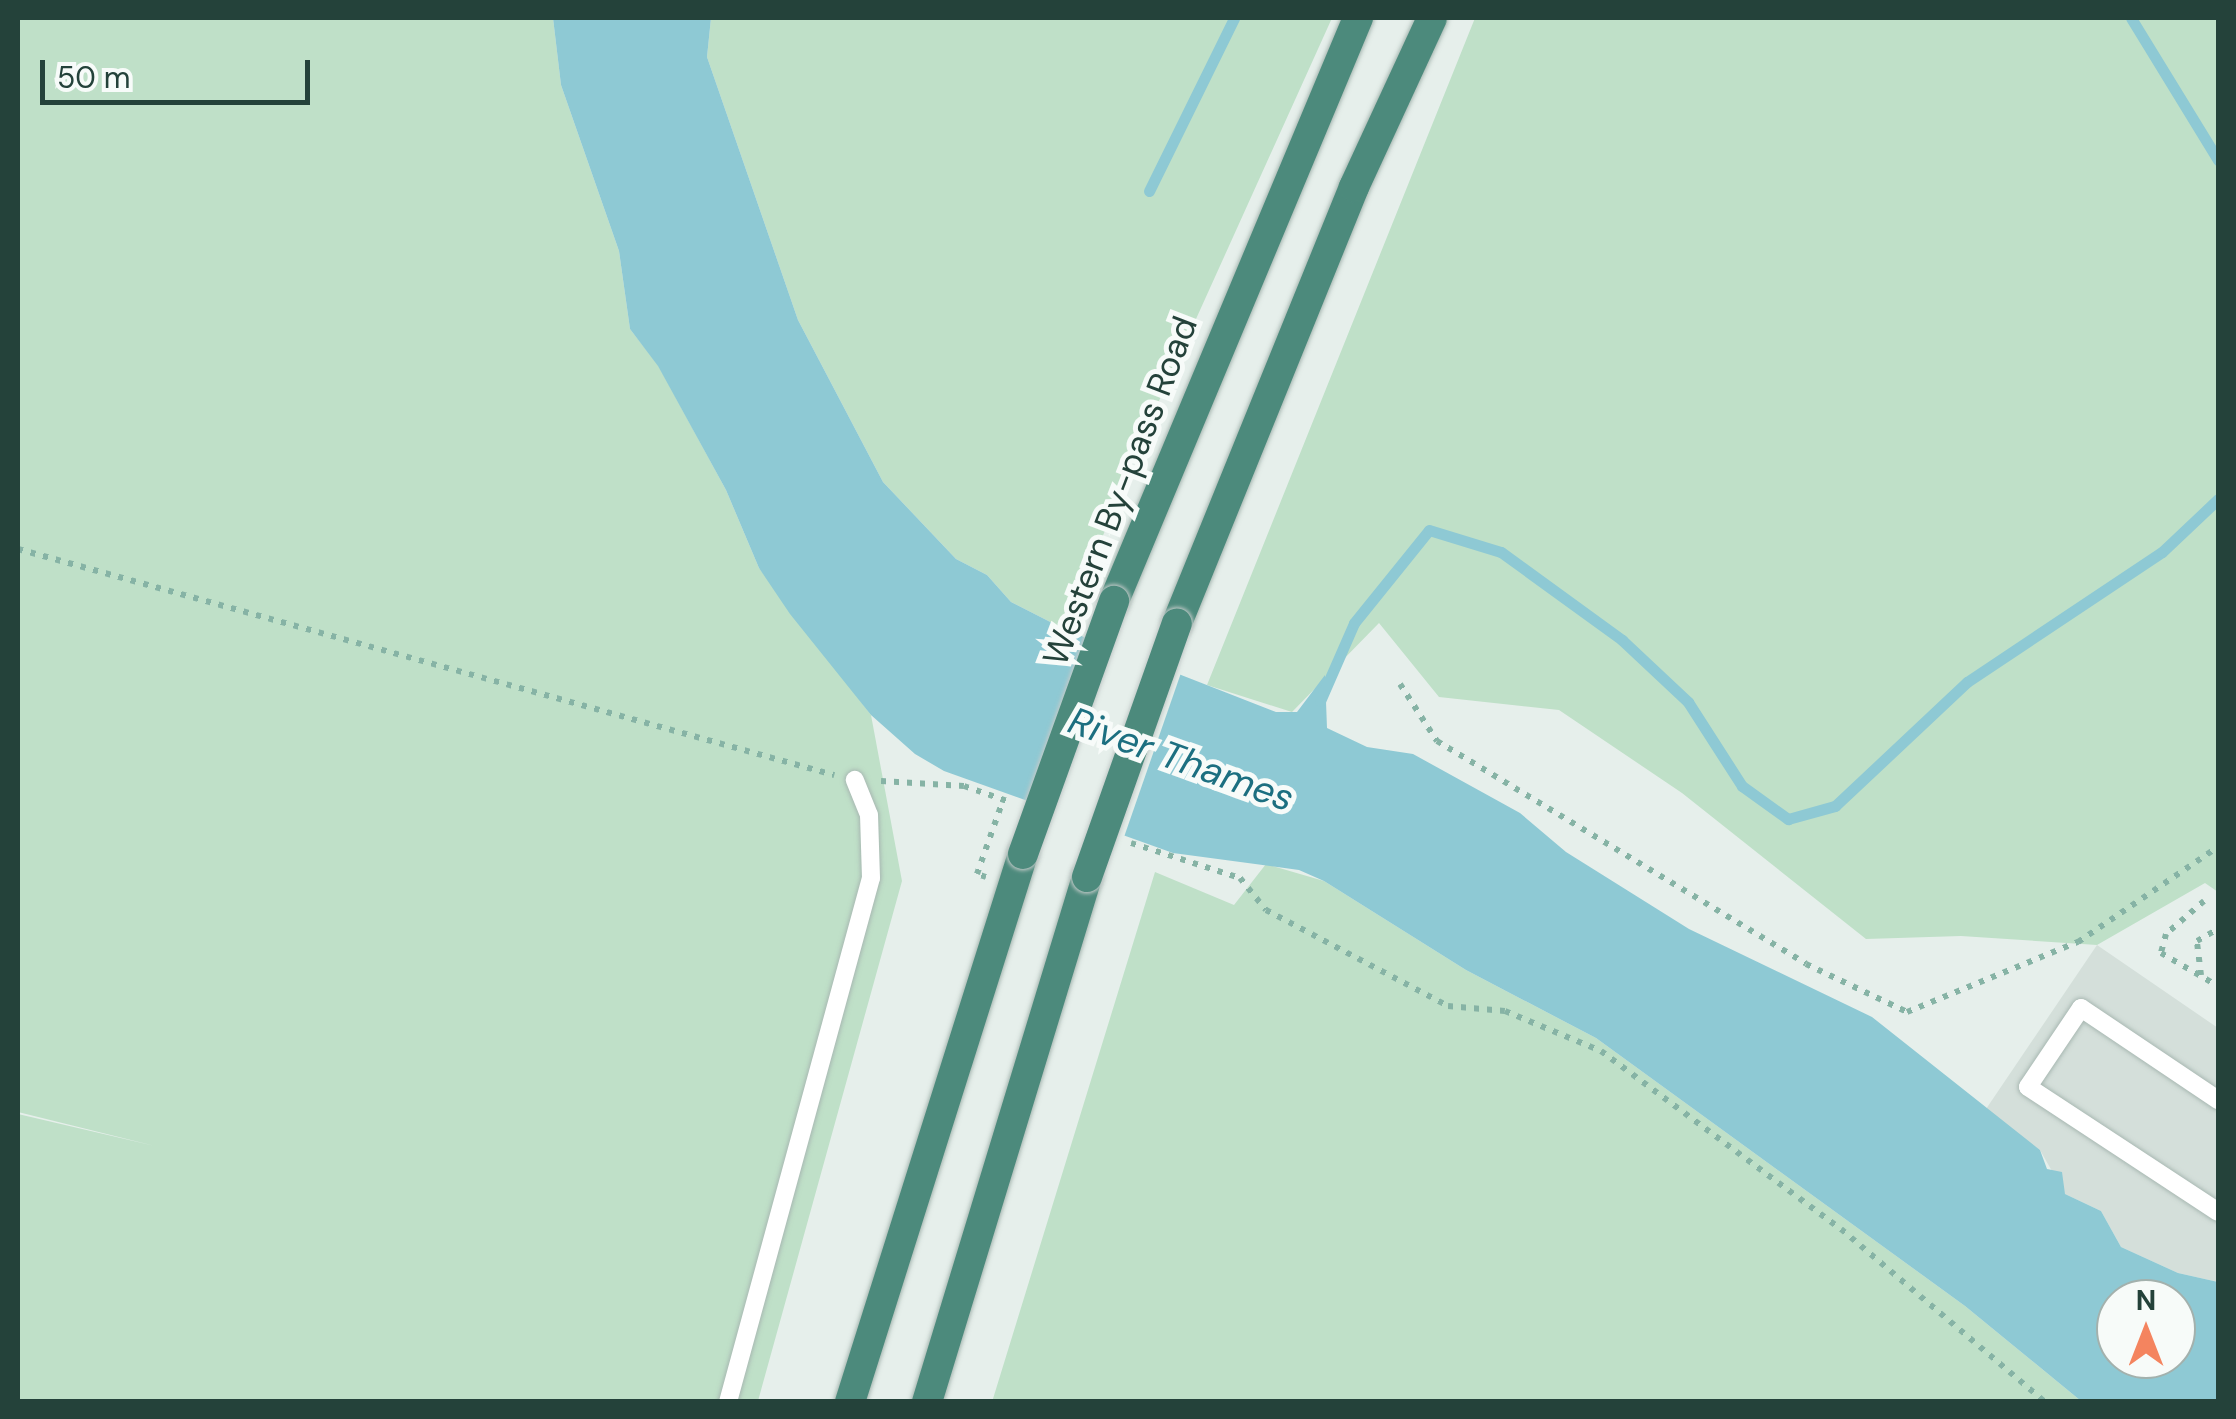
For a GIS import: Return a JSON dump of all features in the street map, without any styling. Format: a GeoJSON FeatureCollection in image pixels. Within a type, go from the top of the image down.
{"type":"FeatureCollection","features":[{"type":"Feature","properties":{"kind":"highway","name":"Western By-pass Road"},"geometry":{"type":"LineString","coordinates":[[850,1402],[1023,854],[1114,600],[1358,18]]}},
{"type":"Feature","properties":{"kind":"highway"},"geometry":{"type":"LineString","coordinates":[[927,1402],[1087,876],[1177,623],[1354,188],[1432,18]]}},
{"type":"Feature","properties":{"kind":"lane"},"geometry":{"type":"LineString","coordinates":[[728,1402],[872,878],[869,815],[855,780]]}},
{"type":"Feature","properties":{"kind":"lane"},"geometry":{"type":"LineString","coordinates":[[2218,1100],[2081,1008],[2028,1087],[2218,1212]]}},
{"type":"Feature","properties":{"kind":"path"},"geometry":{"type":"LineString","coordinates":[[18,549],[330,632],[638,725],[855,780],[964,786],[1003,800],[977,874]]}},
{"type":"Feature","properties":{"kind":"path"},"geometry":{"type":"LineString","coordinates":[[1400,684],[1437,741],[1806,964],[1907,1012],[2078,942],[2218,847]]}},
{"type":"Feature","properties":{"kind":"path"},"geometry":{"type":"LineString","coordinates":[[1164,854],[1240,878],[1266,910],[1448,1006],[1505,1011],[1560,1029],[1601,1051],[1841,1229],[2045,1402]]}},
{"type":"Feature","properties":{"kind":"path"},"geometry":{"type":"LineString","coordinates":[[2204,901],[2166,934],[2161,953],[2218,986]]}},
{"type":"Feature","properties":{"kind":"path"},"geometry":{"type":"LineString","coordinates":[[2201,976],[2197,941],[2218,929]]}},
{"type":"Feature","properties":{"kind":"shaded area"},"geometry":{"type":"Polygon","coordinates":[[[2097,945],[2218,1028],[2218,1282],[2178,1273],[2121,1247],[2101,1211],[2065,1194],[2040,1150],[1984,1112],[2097,945]]]}},
{"type":"Feature","properties":{"kind":"green space"},"geometry":{"type":"Polygon","coordinates":[[[18,18],[553,18],[561,85],[619,251],[630,329],[658,365],[726,490],[759,568],[871,715],[902,881],[758,1401],[18,1401],[18,1114],[155,1146],[18,1112],[18,18]]]}},
{"type":"Feature","properties":{"kind":"green space"},"geometry":{"type":"Polygon","coordinates":[[[711,18],[1332,18],[1135,454],[1066,630],[1011,602],[987,575],[956,559],[883,482],[798,320],[707,57],[711,18]]]}},
{"type":"Feature","properties":{"kind":"green space"},"geometry":{"type":"Polygon","coordinates":[[[1475,18],[2218,18],[2218,892],[2205,883],[2097,945],[1961,936],[1866,939],[1682,793],[1559,710],[1439,697],[1379,623],[1292,712],[1207,685],[1475,18]]]}},
{"type":"Feature","properties":{"kind":"green space"},"geometry":{"type":"Polygon","coordinates":[[[1266,864],[1324,881],[1466,970],[1596,1038],[1965,1306],[2081,1401],[992,1402],[1155,872],[1234,905],[1266,864]]]}},
{"type":"Feature","properties":{"kind":"water","name":"River Thames"},"geometry":{"type":"Polygon","coordinates":[[[553,18],[711,18],[707,57],[798,320],[883,482],[956,559],[987,575],[1011,602],[1066,630],[1276,712],[1297,712],[1325,675],[1327,728],[1367,747],[1413,754],[1520,813],[1566,852],[1689,929],[1872,1017],[2040,1150],[2047,1169],[2062,1172],[2065,1194],[2101,1211],[2121,1247],[2178,1273],[2218,1282],[2218,1401],[2081,1401],[1965,1306],[1596,1038],[1466,970],[1324,881],[1299,870],[1173,853],[944,771],[915,754],[871,715],[790,614],[759,568],[726,490],[658,366],[630,329],[619,251],[561,85],[553,18]]]}},
{"type":"Feature","properties":{"kind":"pier"},"geometry":{"type":"Polygon","coordinates":[[[1087,633],[1182,670],[1123,840],[1026,806],[1087,633]]]}},
{"type":"Feature","properties":{"kind":"waterway"},"geometry":{"type":"LineString","coordinates":[[1149,191],[1234,18]]}},
{"type":"Feature","properties":{"kind":"waterway"},"geometry":{"type":"LineString","coordinates":[[2131,18],[2218,160]]}},
{"type":"Feature","properties":{"kind":"waterway"},"geometry":{"type":"LineString","coordinates":[[1320,701],[1354,623],[1429,530],[1501,552],[1622,640],[1688,702],[1742,786],[1788,819],[1835,806],[1967,682],[2162,552],[2218,499]]}}]}
